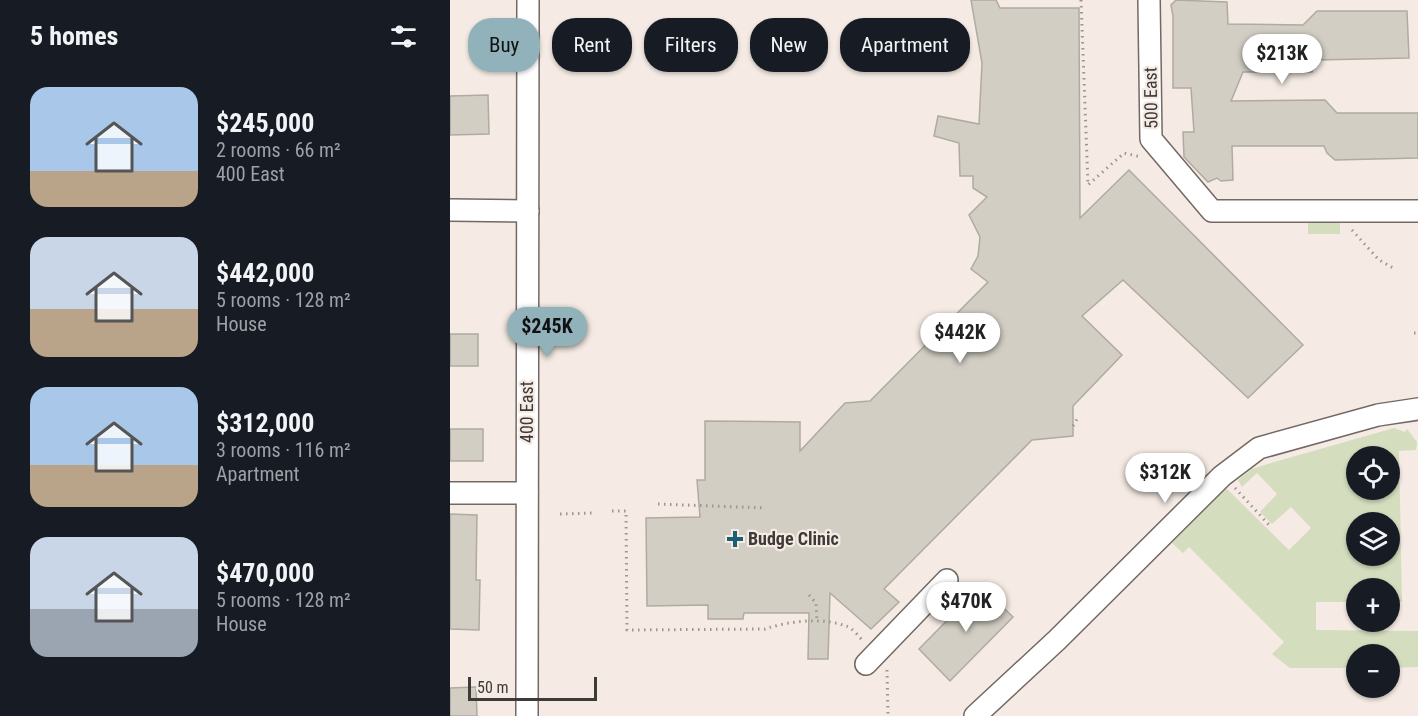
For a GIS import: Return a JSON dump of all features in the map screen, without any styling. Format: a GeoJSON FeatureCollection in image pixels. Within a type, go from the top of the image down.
{"type":"FeatureCollection","features":[{"type":"Feature","properties":{"kind":"street","name":"400 East"},"geometry":{"type":"LineString","coordinates":[[527,716],[528,0]]}},
{"type":"Feature","properties":{"kind":"street","name":"500 East"},"geometry":{"type":"LineString","coordinates":[[1149,0],[1151,139],[1212,211],[1418,211]]}},
{"type":"Feature","properties":{"kind":"street"},"geometry":{"type":"LineString","coordinates":[[450,210],[528,211]]}},
{"type":"Feature","properties":{"kind":"street"},"geometry":{"type":"LineString","coordinates":[[975,716],[1057,640],[1222,476],[1259,448],[1377,415],[1418,409]]}},
{"type":"Feature","properties":{"kind":"street"},"geometry":{"type":"LineString","coordinates":[[450,493],[527,493]]}},
{"type":"Feature","properties":{"kind":"street"},"geometry":{"type":"LineString","coordinates":[[871,659],[947,580]]}},
{"type":"Feature","properties":{"kind":"path"},"geometry":{"type":"LineString","coordinates":[[1081,0],[1088,185],[1124,153],[1148,159],[1160,151]]}},
{"type":"Feature","properties":{"kind":"path"},"geometry":{"type":"LineString","coordinates":[[1345,222],[1379,260],[1395,269]]}},
{"type":"Feature","properties":{"kind":"path"},"geometry":{"type":"LineString","coordinates":[[1073,426],[1077,419]]}},
{"type":"Feature","properties":{"kind":"path"},"geometry":{"type":"LineString","coordinates":[[1238,491],[1270,526]]}},
{"type":"Feature","properties":{"kind":"path"},"geometry":{"type":"LineString","coordinates":[[658,504],[766,508]]}},
{"type":"Feature","properties":{"kind":"path"},"geometry":{"type":"LineString","coordinates":[[612,511],[626,511],[627,630],[765,629],[780,624],[818,622],[849,626],[871,659],[886,667],[888,716]]}},
{"type":"Feature","properties":{"kind":"path"},"geometry":{"type":"LineString","coordinates":[[560,514],[593,513]]}},
{"type":"Feature","properties":{"kind":"path"},"geometry":{"type":"LineString","coordinates":[[809,595],[816,603],[818,622]]}},
{"type":"Feature","properties":{"kind":"green space"},"geometry":{"type":"Polygon","coordinates":[[[1308,219],[1340,219],[1340,234],[1308,234],[1308,219]]]}},
{"type":"Feature","properties":{"kind":"green space"},"geometry":{"type":"Polygon","coordinates":[[[1394,428],[1405,432],[1407,429],[1417,442],[1416,450],[1400,451],[1400,446],[1346,446],[1346,500],[1400,500],[1402,602],[1400,602],[1400,578],[1346,578],[1346,602],[1316,602],[1316,630],[1418,631],[1418,667],[1400,668],[1400,644],[1346,644],[1346,668],[1290,668],[1272,654],[1284,642],[1189,547],[1183,553],[1172,543],[1226,488],[1289,550],[1311,528],[1291,507],[1272,524],[1260,512],[1277,494],[1257,473],[1242,487],[1238,480],[1252,469],[1394,428]]]}},
{"type":"Feature","properties":{"kind":"building"},"geometry":{"type":"Polygon","coordinates":[[[971,0],[996,0],[1000,8],[1079,8],[1080,218],[1129,170],[1303,345],[1248,398],[1123,280],[1082,316],[1122,355],[1073,406],[1073,436],[1032,440],[884,589],[899,602],[871,629],[830,593],[828,659],[808,659],[809,613],[744,613],[743,619],[708,619],[708,605],[647,606],[646,518],[700,517],[697,480],[705,480],[705,421],[800,422],[800,451],[845,403],[870,401],[988,282],[971,269],[978,256],[980,237],[969,215],[987,197],[973,188],[973,176],[960,176],[959,143],[934,136],[938,116],[979,124],[982,63],[971,0]]]}},
{"type":"Feature","properties":{"kind":"building"},"geometry":{"type":"Polygon","coordinates":[[[1176,0],[1227,2],[1228,24],[1303,25],[1317,11],[1407,11],[1409,58],[1316,60],[1312,72],[1243,72],[1231,101],[1325,100],[1337,113],[1418,113],[1418,158],[1335,160],[1327,153],[1324,146],[1232,146],[1233,180],[1221,181],[1217,178],[1208,182],[1184,157],[1183,132],[1194,132],[1191,88],[1173,88],[1171,5],[1176,0]]]}},
{"type":"Feature","properties":{"kind":"building"},"geometry":{"type":"Polygon","coordinates":[[[488,95],[489,134],[450,135],[450,96],[488,95]]]}},
{"type":"Feature","properties":{"kind":"building"},"geometry":{"type":"Polygon","coordinates":[[[450,334],[478,334],[478,366],[450,366],[450,334]]]}},
{"type":"Feature","properties":{"kind":"building"},"geometry":{"type":"Polygon","coordinates":[[[450,429],[483,429],[483,461],[450,461],[450,429]]]}},
{"type":"Feature","properties":{"kind":"building"},"geometry":{"type":"Polygon","coordinates":[[[450,514],[477,515],[476,580],[480,580],[479,630],[450,629],[450,514]]]}},
{"type":"Feature","properties":{"kind":"building"},"geometry":{"type":"Polygon","coordinates":[[[981,586],[1013,617],[950,681],[919,649],[981,586]]]}},
{"type":"Feature","properties":{"kind":"building"},"geometry":{"type":"Polygon","coordinates":[[[476,687],[477,716],[450,716],[450,688],[476,687]]]}},
{"type":"Feature","properties":{"kind":"place","name":"Budge Clinic"},"geometry":{"type":"Point","coordinates":[735,539]}}]}
